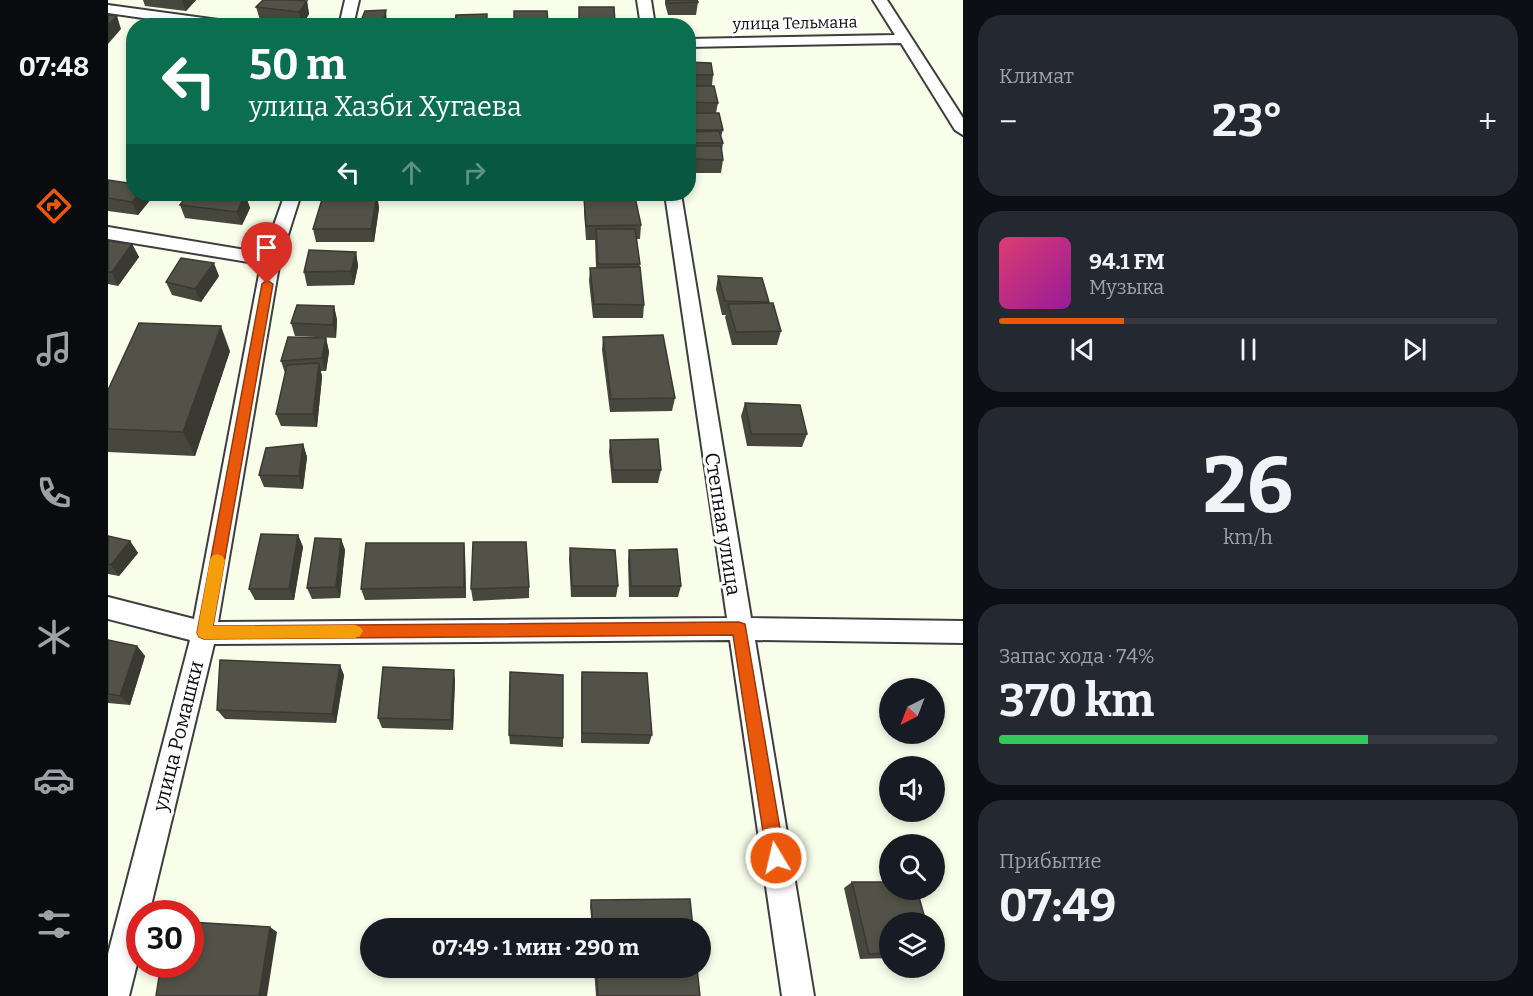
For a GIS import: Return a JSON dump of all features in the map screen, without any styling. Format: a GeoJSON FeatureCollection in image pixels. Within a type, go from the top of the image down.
{"type":"FeatureCollection","features":[{"type":"Feature","properties":{"kind":"street"},"geometry":{"type":"LineString","coordinates":[[348,18],[352,0]]}},
{"type":"Feature","properties":{"kind":"street"},"geometry":{"type":"LineString","coordinates":[[644,0],[647,18]]}},
{"type":"Feature","properties":{"kind":"street"},"geometry":{"type":"LineString","coordinates":[[879,0],[963,130]]}},
{"type":"Feature","properties":{"kind":"street"},"geometry":{"type":"LineString","coordinates":[[108,9],[174,18]]}},
{"type":"Feature","properties":{"kind":"street","name":"улица Тельмана"},"geometry":{"type":"LineString","coordinates":[[696,43],[903,39]]}},
{"type":"Feature","properties":{"kind":"street","name":"улица Ромашки"},"geometry":{"type":"LineString","coordinates":[[113,996],[204,633],[271,260],[291,201]]}},
{"type":"Feature","properties":{"kind":"street","name":"Степная улица"},"geometry":{"type":"LineString","coordinates":[[674,201],[798,996]]}},
{"type":"Feature","properties":{"kind":"street"},"geometry":{"type":"LineString","coordinates":[[108,233],[271,260]]}},
{"type":"Feature","properties":{"kind":"street"},"geometry":{"type":"LineString","coordinates":[[108,608],[204,633],[739,629],[963,632]]}},
{"type":"Feature","properties":{"kind":"building"},"geometry":{"type":"Polygon","coordinates":[[[263,0],[307,1],[299,12],[256,7],[263,0]]]}},
{"type":"Feature","properties":{"kind":"building"},"geometry":{"type":"Polygon","coordinates":[[[668,0],[697,0],[698,2],[669,3],[668,0]]]}},
{"type":"Feature","properties":{"kind":"building"},"geometry":{"type":"Polygon","coordinates":[[[579,7],[614,7],[615,18],[579,18],[579,7]]]}},
{"type":"Feature","properties":{"kind":"building"},"geometry":{"type":"Polygon","coordinates":[[[386,10],[384,18],[362,18],[365,11],[386,10]]]}},
{"type":"Feature","properties":{"kind":"building"},"geometry":{"type":"Polygon","coordinates":[[[514,11],[547,11],[548,18],[514,18],[514,11]]]}},
{"type":"Feature","properties":{"kind":"building"},"geometry":{"type":"Polygon","coordinates":[[[487,14],[487,18],[456,18],[456,15],[487,14]]]}},
{"type":"Feature","properties":{"kind":"building"},"geometry":{"type":"Polygon","coordinates":[[[108,15],[117,16],[108,25],[108,15]]]}},
{"type":"Feature","properties":{"kind":"building"},"geometry":{"type":"Polygon","coordinates":[[[696,62],[711,63],[713,75],[696,75],[696,62]]]}},
{"type":"Feature","properties":{"kind":"building"},"geometry":{"type":"Polygon","coordinates":[[[696,86],[714,86],[718,103],[696,102],[696,86]]]}},
{"type":"Feature","properties":{"kind":"building"},"geometry":{"type":"Polygon","coordinates":[[[696,113],[719,113],[723,130],[696,130],[696,113]]]}},
{"type":"Feature","properties":{"kind":"building"},"geometry":{"type":"Polygon","coordinates":[[[719,131],[723,143],[696,143],[696,132],[719,131]]]}},
{"type":"Feature","properties":{"kind":"building"},"geometry":{"type":"Polygon","coordinates":[[[696,146],[721,146],[723,160],[696,159],[696,146]]]}},
{"type":"Feature","properties":{"kind":"building"},"geometry":{"type":"Polygon","coordinates":[[[108,180],[126,183],[126,201],[108,198],[108,180]]]}},
{"type":"Feature","properties":{"kind":"building"},"geometry":{"type":"Polygon","coordinates":[[[183,201],[242,201],[237,212],[180,205],[183,201]]]}},
{"type":"Feature","properties":{"kind":"building"},"geometry":{"type":"Polygon","coordinates":[[[321,201],[376,201],[371,229],[313,229],[321,201]]]}},
{"type":"Feature","properties":{"kind":"building"},"geometry":{"type":"Polygon","coordinates":[[[584,201],[636,201],[641,225],[586,226],[584,201]]]}},
{"type":"Feature","properties":{"kind":"building"},"geometry":{"type":"Polygon","coordinates":[[[596,229],[635,229],[640,264],[598,264],[596,229]]]}},
{"type":"Feature","properties":{"kind":"building"},"geometry":{"type":"Polygon","coordinates":[[[108,241],[132,244],[112,272],[108,272],[108,241]]]}},
{"type":"Feature","properties":{"kind":"building"},"geometry":{"type":"Polygon","coordinates":[[[309,250],[356,252],[351,271],[304,272],[309,250]]]}},
{"type":"Feature","properties":{"kind":"building"},"geometry":{"type":"Polygon","coordinates":[[[181,258],[214,263],[195,289],[166,282],[181,258]]]}},
{"type":"Feature","properties":{"kind":"building"},"geometry":{"type":"Polygon","coordinates":[[[640,267],[644,305],[594,304],[590,268],[640,267]]]}},
{"type":"Feature","properties":{"kind":"building"},"geometry":{"type":"Polygon","coordinates":[[[718,276],[762,278],[769,302],[725,301],[718,276]]]}},
{"type":"Feature","properties":{"kind":"building"},"geometry":{"type":"Polygon","coordinates":[[[773,303],[781,331],[736,332],[728,304],[773,303]]]}},
{"type":"Feature","properties":{"kind":"building"},"geometry":{"type":"Polygon","coordinates":[[[297,305],[334,306],[333,325],[291,323],[297,305]]]}},
{"type":"Feature","properties":{"kind":"building"},"geometry":{"type":"Polygon","coordinates":[[[139,323],[221,326],[183,432],[108,429],[108,390],[139,323]]]}},
{"type":"Feature","properties":{"kind":"building"},"geometry":{"type":"Polygon","coordinates":[[[663,335],[675,398],[611,399],[603,337],[663,335]]]}},
{"type":"Feature","properties":{"kind":"building"},"geometry":{"type":"Polygon","coordinates":[[[288,337],[326,338],[322,358],[281,361],[288,337]]]}},
{"type":"Feature","properties":{"kind":"building"},"geometry":{"type":"Polygon","coordinates":[[[319,363],[313,414],[276,414],[287,365],[319,363]]]}},
{"type":"Feature","properties":{"kind":"building"},"geometry":{"type":"Polygon","coordinates":[[[745,403],[800,405],[807,434],[751,434],[745,403]]]}},
{"type":"Feature","properties":{"kind":"building"},"geometry":{"type":"Polygon","coordinates":[[[658,439],[661,470],[613,470],[610,440],[658,439]]]}},
{"type":"Feature","properties":{"kind":"building"},"geometry":{"type":"Polygon","coordinates":[[[303,444],[299,476],[259,475],[266,448],[303,444]]]}},
{"type":"Feature","properties":{"kind":"building"},"geometry":{"type":"Polygon","coordinates":[[[261,534],[298,535],[289,589],[249,589],[261,534]]]}},
{"type":"Feature","properties":{"kind":"building"},"geometry":{"type":"Polygon","coordinates":[[[108,536],[130,541],[111,565],[108,564],[108,536]]]}},
{"type":"Feature","properties":{"kind":"building"},"geometry":{"type":"Polygon","coordinates":[[[315,538],[341,539],[336,587],[307,588],[315,538]]]}},
{"type":"Feature","properties":{"kind":"building"},"geometry":{"type":"Polygon","coordinates":[[[473,542],[526,542],[529,587],[471,589],[473,542]]]}},
{"type":"Feature","properties":{"kind":"building"},"geometry":{"type":"Polygon","coordinates":[[[366,543],[464,543],[464,587],[361,589],[366,543]]]}},
{"type":"Feature","properties":{"kind":"building"},"geometry":{"type":"Polygon","coordinates":[[[570,548],[615,550],[618,586],[572,586],[570,548]]]}},
{"type":"Feature","properties":{"kind":"building"},"geometry":{"type":"Polygon","coordinates":[[[677,549],[681,586],[631,586],[629,550],[677,549]]]}},
{"type":"Feature","properties":{"kind":"building"},"geometry":{"type":"Polygon","coordinates":[[[108,640],[137,646],[120,696],[108,694],[108,640]]]}},
{"type":"Feature","properties":{"kind":"building"},"geometry":{"type":"Polygon","coordinates":[[[220,660],[340,665],[332,714],[217,710],[220,660]]]}},
{"type":"Feature","properties":{"kind":"building"},"geometry":{"type":"Polygon","coordinates":[[[383,667],[454,670],[451,720],[378,718],[383,667]]]}},
{"type":"Feature","properties":{"kind":"building"},"geometry":{"type":"Polygon","coordinates":[[[510,672],[563,675],[563,738],[509,735],[510,672]]]}},
{"type":"Feature","properties":{"kind":"building"},"geometry":{"type":"Polygon","coordinates":[[[582,672],[647,673],[652,735],[582,733],[582,672]]]}},
{"type":"Feature","properties":{"kind":"building"},"geometry":{"type":"Polygon","coordinates":[[[852,882],[879,882],[879,900],[920,900],[923,912],[879,912],[879,954],[869,954],[852,882]]]}},
{"type":"Feature","properties":{"kind":"building"},"geometry":{"type":"Polygon","coordinates":[[[690,899],[692,918],[592,918],[591,900],[690,899]]]}},
{"type":"Feature","properties":{"kind":"building"},"geometry":{"type":"Polygon","coordinates":[[[204,923],[270,927],[259,996],[156,996],[159,978],[204,978],[204,923]]]}},
{"type":"Feature","properties":{"kind":"building"},"geometry":{"type":"Polygon","coordinates":[[[597,978],[698,978],[700,996],[598,996],[597,978]]]}},
{"type":"Feature","properties":{"kind":"slow traffic"},"geometry":{"type":"LineString","coordinates":[[217,560],[204,633],[355,631]]}},
{"type":"Feature","properties":{"kind":"route"},"geometry":{"type":"LineString","coordinates":[[267,284],[204,633],[739,629],[776,858]]}}]}
